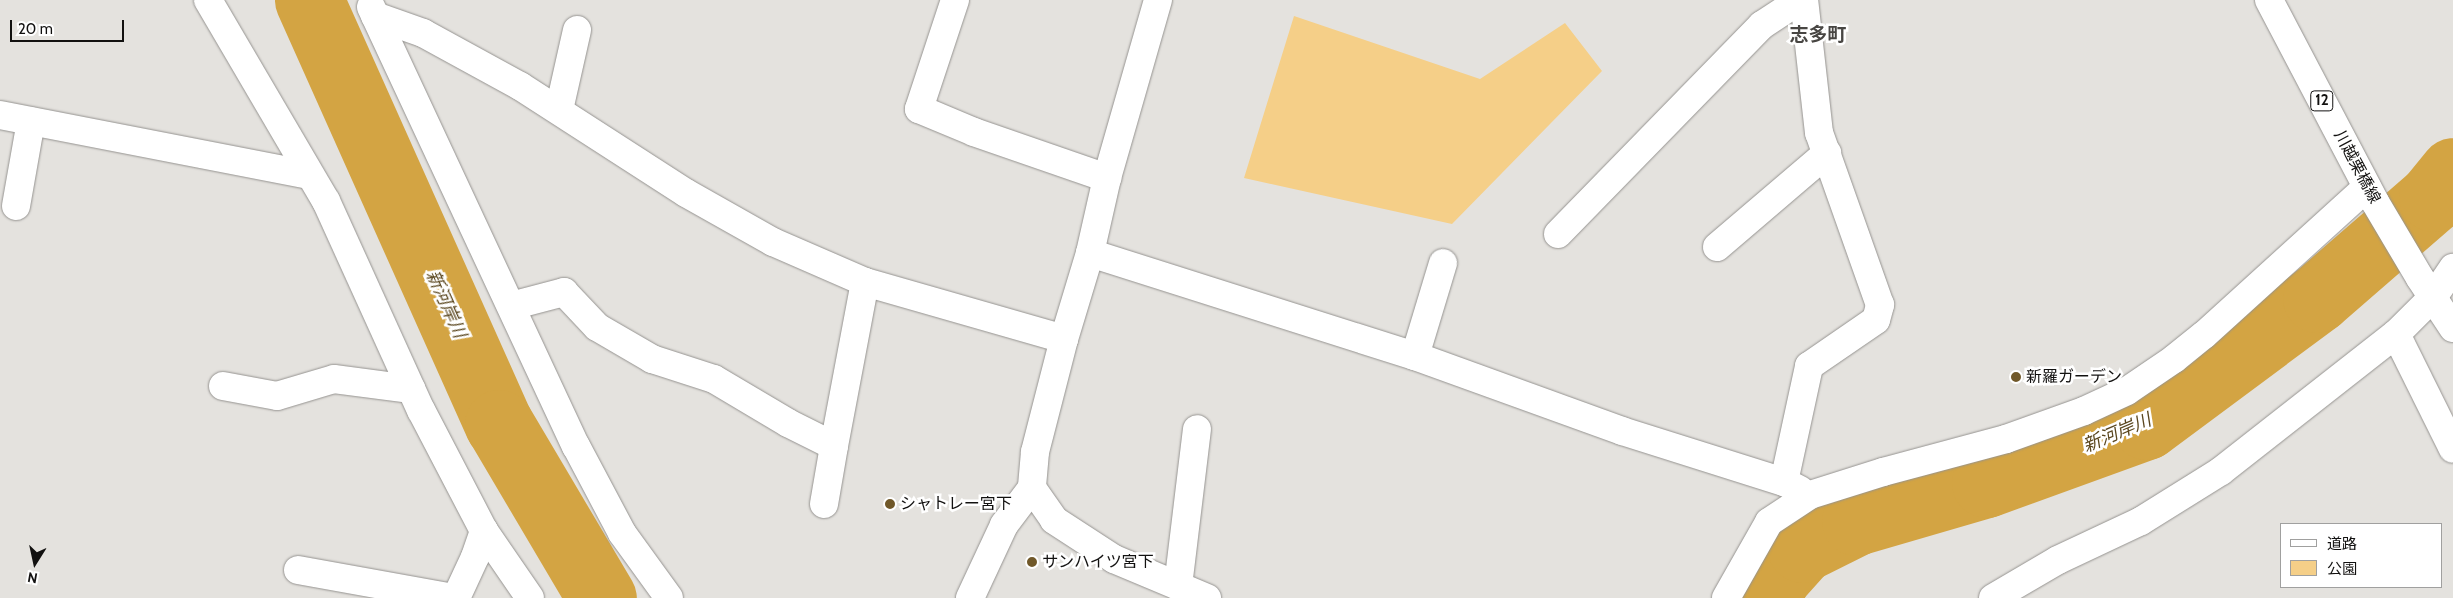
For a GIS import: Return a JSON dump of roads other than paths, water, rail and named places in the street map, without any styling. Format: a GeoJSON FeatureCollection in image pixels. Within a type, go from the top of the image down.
{"type":"FeatureCollection","features":[{"type":"Feature","properties":{"kind":"street"},"geometry":{"type":"LineString","coordinates":[[208,0],[326,201],[411,389],[484,531],[530,598]]}},
{"type":"Feature","properties":{"kind":"street"},"geometry":{"type":"LineString","coordinates":[[955,0],[919,108],[974,132],[1107,178]]}},
{"type":"Feature","properties":{"kind":"street"},"geometry":{"type":"LineString","coordinates":[[970,598],[1004,525],[1032,488],[1035,452],[1064,339],[1090,253],[1107,178],[1158,0]]}},
{"type":"Feature","properties":{"kind":"street"},"geometry":{"type":"LineString","coordinates":[[1558,234],[1762,25],[1802,0],[1819,133],[1880,305],[1876,320],[1809,366],[1784,482]]}},
{"type":"Feature","properties":{"kind":"street","name":"川越栗橋線"},"geometry":{"type":"LineString","coordinates":[[2268,0],[2371,195],[2453,328]]}},
{"type":"Feature","properties":{"kind":"street"},"geometry":{"type":"LineString","coordinates":[[380,9],[520,86],[686,193],[773,242],[865,282],[1064,339]]}},
{"type":"Feature","properties":{"kind":"street"},"geometry":{"type":"LineString","coordinates":[[380,9],[511,306],[576,446],[622,533],[670,598]]}},
{"type":"Feature","properties":{"kind":"street"},"geometry":{"type":"LineString","coordinates":[[559,110],[577,30]]}},
{"type":"Feature","properties":{"kind":"street"},"geometry":{"type":"LineString","coordinates":[[0,115],[309,175]]}},
{"type":"Feature","properties":{"kind":"street"},"geometry":{"type":"LineString","coordinates":[[16,206],[31,121]]}},
{"type":"Feature","properties":{"kind":"street"},"geometry":{"type":"LineString","coordinates":[[1717,247],[1827,153]]}},
{"type":"Feature","properties":{"kind":"street"},"geometry":{"type":"LineString","coordinates":[[1726,598],[1768,522],[1810,496],[1883,472],[2006,439],[2084,411],[2127,391],[2174,359],[2204,335],[2371,195]]}},
{"type":"Feature","properties":{"kind":"street"},"geometry":{"type":"LineString","coordinates":[[1090,253],[1415,356],[1622,431],[1784,482],[1810,496]]}},
{"type":"Feature","properties":{"kind":"street"},"geometry":{"type":"LineString","coordinates":[[1415,356],[1443,263]]}},
{"type":"Feature","properties":{"kind":"street"},"geometry":{"type":"LineString","coordinates":[[1993,598],[2058,560],[2141,521],[2221,471],[2396,334],[2427,287],[2453,268]]}},
{"type":"Feature","properties":{"kind":"street"},"geometry":{"type":"LineString","coordinates":[[824,504],[865,282]]}},
{"type":"Feature","properties":{"kind":"street"},"geometry":{"type":"LineString","coordinates":[[511,306],[564,292],[597,327],[652,359],[714,379],[788,423],[834,446]]}},
{"type":"Feature","properties":{"kind":"street"},"geometry":{"type":"LineString","coordinates":[[2396,334],[2453,449]]}},
{"type":"Feature","properties":{"kind":"street"},"geometry":{"type":"LineString","coordinates":[[223,386],[277,396],[334,379],[411,389]]}},
{"type":"Feature","properties":{"kind":"street"},"geometry":{"type":"LineString","coordinates":[[1032,488],[1054,520],[1114,559],[1192,594],[1198,429]]}},
{"type":"Feature","properties":{"kind":"street"},"geometry":{"type":"LineString","coordinates":[[298,570],[454,598],[484,531]]}},
{"type":"Feature","properties":{"kind":"waterway","name":"新河岸川"},"geometry":{"type":"LineString","coordinates":[[309,0],[499,424],[602,598]]}},
{"type":"Feature","properties":{"kind":"waterway","name":"新河岸川"},"geometry":{"type":"LineString","coordinates":[[1767,598],[1775,578],[1802,548],[1856,521],[1986,483],[2146,425],[2317,298],[2433,197],[2453,172]]}},
{"type":"Feature","properties":{"kind":"place","name":"新羅ガーデン"},"geometry":{"type":"Point","coordinates":[2016,377]}},
{"type":"Feature","properties":{"kind":"place","name":"シャトレー宮下"},"geometry":{"type":"Point","coordinates":[890,504]}},
{"type":"Feature","properties":{"kind":"place","name":"サンハイツ宮下"},"geometry":{"type":"Point","coordinates":[1032,562]}},
{"type":"Feature","properties":{"kind":"district","name":"志多町"},"geometry":{"type":"Point","coordinates":[1818,35]}}]}
